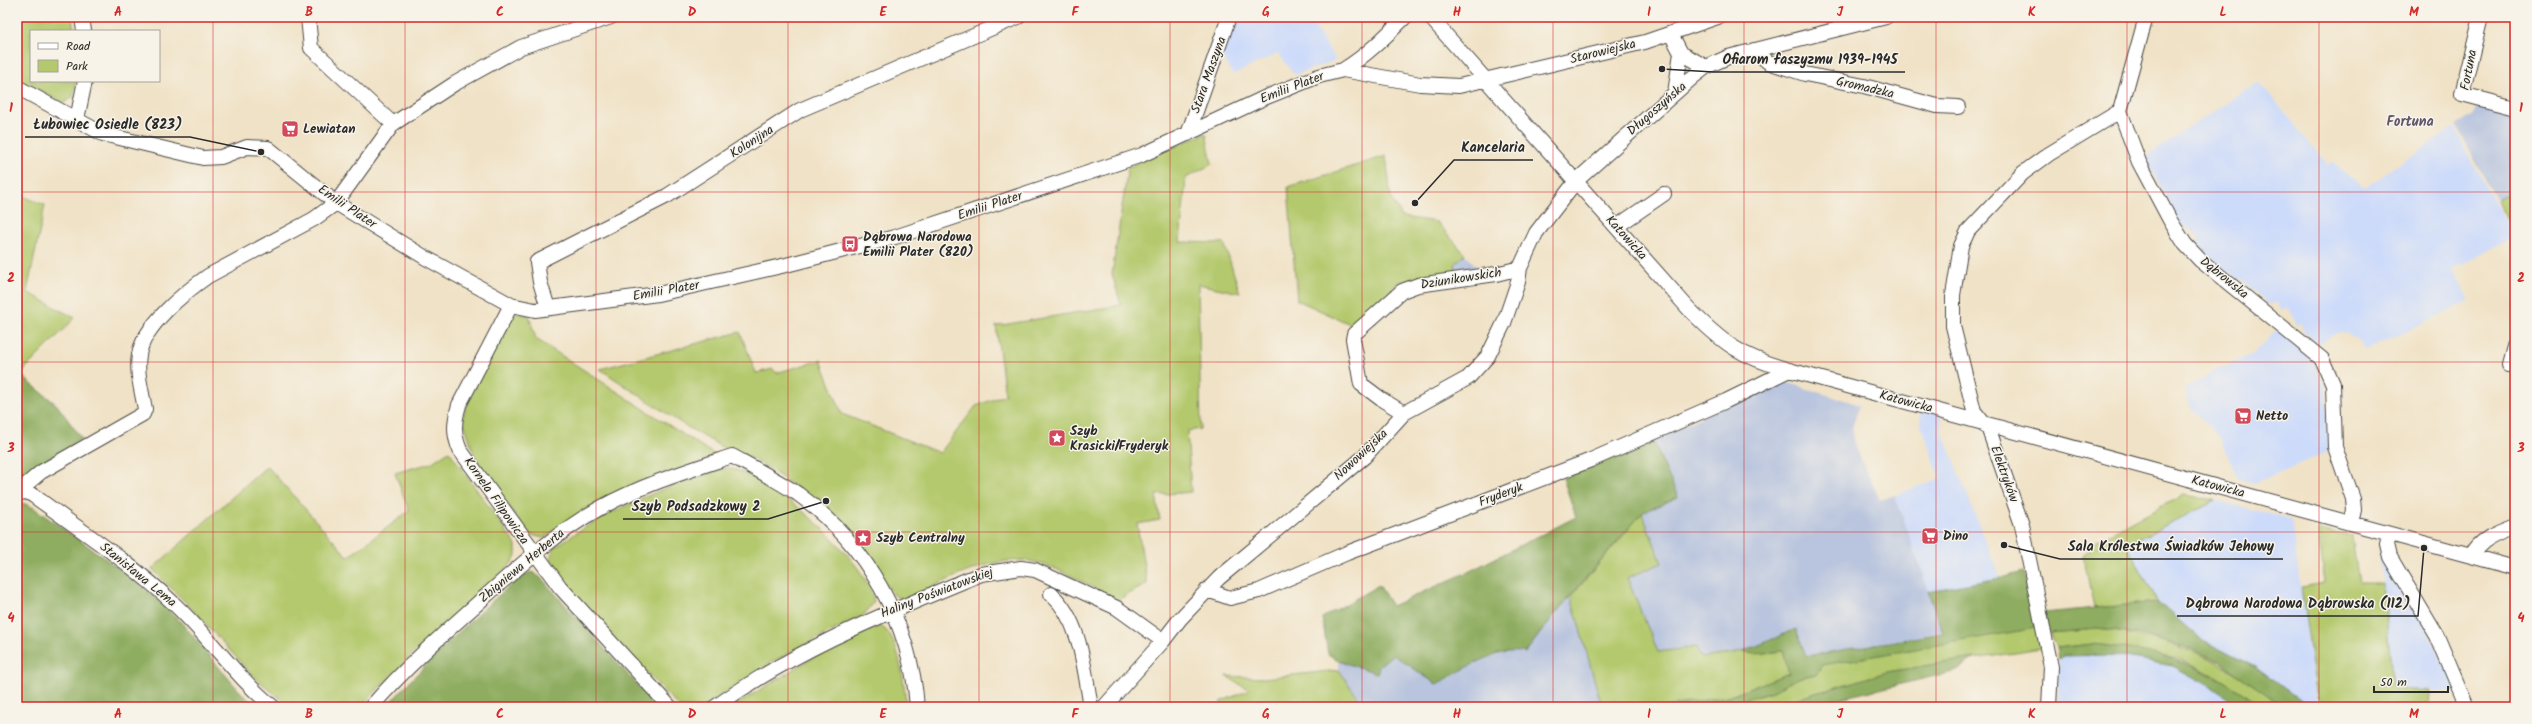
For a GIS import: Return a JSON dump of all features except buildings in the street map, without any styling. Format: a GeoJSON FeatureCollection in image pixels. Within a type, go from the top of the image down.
{"type":"FeatureCollection","features":[{"type":"Feature","properties":{"kind":"street"},"geometry":{"type":"LineString","coordinates":[[82,17],[84,30]]}},
{"type":"Feature","properties":{"kind":"street"},"geometry":{"type":"LineString","coordinates":[[308,17],[311,48],[393,124]]}},
{"type":"Feature","properties":{"kind":"street"},"geometry":{"type":"LineString","coordinates":[[20,492],[41,472],[143,414],[145,409],[138,369],[139,355],[143,341],[158,321],[192,287],[230,262],[314,219],[336,203],[393,124],[454,84],[520,47],[611,17]]}},
{"type":"Feature","properties":{"kind":"street","name":"Kolonijna"},"geometry":{"type":"LineString","coordinates":[[548,308],[540,282],[537,262],[667,196],[800,110],[1018,17]]}},
{"type":"Feature","properties":{"kind":"street","name":"Stara Maszyna"},"geometry":{"type":"LineString","coordinates":[[1188,134],[1229,17]]}},
{"type":"Feature","properties":{"kind":"street","name":"Emilii Plater"},"geometry":{"type":"LineString","coordinates":[[17,87],[103,134],[203,158],[221,157],[247,147],[268,148],[336,203],[426,258],[511,305],[535,310],[658,294],[779,266],[895,236],[1126,161],[1264,98],[1319,76],[1343,70],[1360,59],[1386,37],[1404,17]]}},
{"type":"Feature","properties":{"kind":"street","name":"Katowicka"},"geometry":{"type":"LineString","coordinates":[[1430,17],[1688,308],[1726,344],[1746,356],[1789,370],[2515,568]]}},
{"type":"Feature","properties":{"kind":"street","name":"Starowiejska"},"geometry":{"type":"LineString","coordinates":[[1486,81],[1671,34],[1685,23],[1718,17]]}},
{"type":"Feature","properties":{"kind":"street","name":"Długoszyńska"},"geometry":{"type":"LineString","coordinates":[[1576,181],[1706,67],[1728,57],[1886,17]]}},
{"type":"Feature","properties":{"kind":"street"},"geometry":{"type":"LineString","coordinates":[[2120,111],[2146,17]]}},
{"type":"Feature","properties":{"kind":"street","name":"Fortuna"},"geometry":{"type":"LineString","coordinates":[[2481,17],[2462,94],[2515,108]]}},
{"type":"Feature","properties":{"kind":"street"},"geometry":{"type":"LineString","coordinates":[[1671,34],[1680,53],[1675,94]]}},
{"type":"Feature","properties":{"kind":"street","name":"Gromadzka"},"geometry":{"type":"LineString","coordinates":[[1754,50],[1768,62],[1805,74],[1864,86],[1937,106],[1958,107]]}},
{"type":"Feature","properties":{"kind":"street"},"geometry":{"type":"LineString","coordinates":[[1680,53],[1706,67]]}},
{"type":"Feature","properties":{"kind":"street","name":"Emilii Plater"},"geometry":{"type":"LineString","coordinates":[[1343,70],[1420,84],[1459,86],[1486,81]]}},
{"type":"Feature","properties":{"kind":"street"},"geometry":{"type":"LineString","coordinates":[[77,119],[85,82]]}},
{"type":"Feature","properties":{"kind":"street","name":"Elektryków"},"geometry":{"type":"LineString","coordinates":[[2049,707],[2051,666],[2022,525],[1989,430],[1974,411],[1953,326],[1953,295],[1961,246],[1968,231],[2023,173],[2049,154],[2120,111]]}},
{"type":"Feature","properties":{"kind":"street","name":"Dąbrowska"},"geometry":{"type":"LineString","coordinates":[[2120,111],[2139,162],[2185,244],[2200,260],[2322,359],[2333,384],[2335,447],[2353,499],[2354,510],[2351,523]]}},
{"type":"Feature","properties":{"kind":"street","name":"Nowowiejska"},"geometry":{"type":"LineString","coordinates":[[1104,707],[1207,590],[1250,551],[1364,457],[1404,413],[1468,378],[1488,356],[1506,316],[1518,282],[1520,268],[1536,233],[1576,181]]}},
{"type":"Feature","properties":{"kind":"street"},"geometry":{"type":"LineString","coordinates":[[1616,227],[1664,194]]}},
{"type":"Feature","properties":{"kind":"street","name":"Dziunikowskich"},"geometry":{"type":"LineString","coordinates":[[1404,413],[1381,400],[1361,384],[1353,339],[1354,334],[1402,291],[1418,285],[1496,274],[1520,268]]}},
{"type":"Feature","properties":{"kind":"street","name":"Kornela Filipowicza"},"geometry":{"type":"LineString","coordinates":[[511,305],[460,405],[454,430],[460,450],[534,553],[572,602],[670,707]]}},
{"type":"Feature","properties":{"kind":"street"},"geometry":{"type":"LineString","coordinates":[[2509,365],[2515,343]]}},
{"type":"Feature","properties":{"kind":"street","name":"Fryderyk"},"geometry":{"type":"LineString","coordinates":[[1207,590],[1230,598],[1260,591],[1347,553],[1591,460],[1726,401],[1789,370]]}},
{"type":"Feature","properties":{"kind":"street","name":"Zbigniewa Herberta"},"geometry":{"type":"LineString","coordinates":[[371,707],[427,649],[534,553],[576,523],[623,496],[654,483],[732,456],[787,487],[827,518],[848,541],[868,567],[892,610],[910,661],[917,707]]}},
{"type":"Feature","properties":{"kind":"street","name":"Stanisława Lema"},"geometry":{"type":"LineString","coordinates":[[20,492],[34,496],[161,592],[193,623],[239,676],[273,707]]}},
{"type":"Feature","properties":{"kind":"street"},"geometry":{"type":"LineString","coordinates":[[2472,556],[2476,548],[2482,543],[2515,527]]}},
{"type":"Feature","properties":{"kind":"street"},"geometry":{"type":"LineString","coordinates":[[2390,534],[2387,544],[2390,557],[2437,636],[2467,707]]}},
{"type":"Feature","properties":{"kind":"street","name":"Haliny Poświatowskiej"},"geometry":{"type":"LineString","coordinates":[[715,707],[798,655],[892,610],[981,574],[1021,568],[1049,575],[1106,602],[1128,614],[1163,641]]}},
{"type":"Feature","properties":{"kind":"street"},"geometry":{"type":"LineString","coordinates":[[1051,594],[1066,611],[1076,633],[1091,707]]}},
{"type":"Feature","properties":{"kind":"shaded area"},"geometry":{"type":"Polygon","coordinates":[[[1235,17],[1334,17],[1315,28],[1336,60],[1295,75],[1278,53],[1233,75],[1222,55],[1235,17]]]}},
{"type":"Feature","properties":{"kind":"shaded area"},"geometry":{"type":"Polygon","coordinates":[[[2255,84],[2261,84],[2327,164],[2331,162],[2365,188],[2453,127],[2514,237],[2452,269],[2469,301],[2365,351],[2355,337],[2352,338],[2349,333],[2339,332],[2319,344],[2303,333],[2301,323],[2296,325],[2289,308],[2282,311],[2277,302],[2267,305],[2242,279],[2239,280],[2208,256],[2198,242],[2198,234],[2186,227],[2182,228],[2157,180],[2157,176],[2148,165],[2145,157],[2255,84]]]}},
{"type":"Feature","properties":{"kind":"shaded area"},"geometry":{"type":"Polygon","coordinates":[[[2478,104],[2515,113],[2515,190],[2497,201],[2456,125],[2472,115],[2478,104]]]}},
{"type":"Feature","properties":{"kind":"shaded area"},"geometry":{"type":"Polygon","coordinates":[[[1465,254],[1479,269],[1457,275],[1455,264],[1465,254]]]}},
{"type":"Feature","properties":{"kind":"shaded area"},"geometry":{"type":"Polygon","coordinates":[[[2277,329],[2308,355],[2320,372],[2326,392],[2329,451],[2255,483],[2238,479],[2220,437],[2191,408],[2185,389],[2213,372],[2253,354],[2277,329]]]}},
{"type":"Feature","properties":{"kind":"shaded area"},"geometry":{"type":"Polygon","coordinates":[[[1779,380],[1860,405],[1852,427],[1856,449],[1880,500],[1895,495],[1943,632],[1806,656],[1796,629],[1743,652],[1701,658],[1696,647],[1658,652],[1626,578],[1662,563],[1642,513],[1677,497],[1654,443],[1655,439],[1779,380]]]}},
{"type":"Feature","properties":{"kind":"shaded area"},"geometry":{"type":"Polygon","coordinates":[[[1923,406],[1942,412],[1941,429],[2000,578],[1928,591],[1895,495],[1940,478],[1920,422],[1923,406]]]}},
{"type":"Feature","properties":{"kind":"shaded area"},"geometry":{"type":"Polygon","coordinates":[[[2215,500],[2291,519],[2317,707],[2308,707],[2255,667],[2200,639],[2158,602],[2127,545],[2215,500]]]}},
{"type":"Feature","properties":{"kind":"shaded area"},"geometry":{"type":"Polygon","coordinates":[[[2379,548],[2412,597],[2457,691],[2393,690],[2379,548]]]}},
{"type":"Feature","properties":{"kind":"shaded area"},"geometry":{"type":"Polygon","coordinates":[[[1571,597],[1602,707],[1364,707],[1339,670],[1339,661],[1376,673],[1379,666],[1393,654],[1450,678],[1475,662],[1515,650],[1571,597]]]}},
{"type":"Feature","properties":{"kind":"shaded area"},"geometry":{"type":"Polygon","coordinates":[[[2108,655],[2173,666],[2215,689],[2240,707],[2058,707],[2059,659],[2064,656],[2108,655]]]}},
{"type":"Feature","properties":{"kind":"green space"},"geometry":{"type":"Polygon","coordinates":[[[17,17],[72,17],[74,30],[30,30],[30,82],[76,82],[73,97],[64,103],[17,79],[17,17]]]}},
{"type":"Feature","properties":{"kind":"green space"},"geometry":{"type":"Polygon","coordinates":[[[1206,133],[1212,164],[1186,178],[1180,242],[1224,243],[1240,293],[1198,284],[1201,429],[1187,431],[1191,492],[1156,495],[1160,520],[1137,524],[1147,584],[1118,600],[1063,572],[1040,563],[1029,561],[997,563],[981,567],[965,572],[905,599],[897,597],[891,592],[871,560],[848,531],[795,487],[755,460],[739,452],[727,450],[684,425],[600,369],[740,332],[756,373],[773,369],[776,373],[821,360],[842,414],[940,453],[976,406],[1005,395],[996,326],[1121,305],[1112,274],[1128,167],[1206,133]]]}},
{"type":"Feature","properties":{"kind":"green space"},"geometry":{"type":"Polygon","coordinates":[[[1386,156],[1391,198],[1402,217],[1437,222],[1465,254],[1455,264],[1457,275],[1399,282],[1352,325],[1297,300],[1288,187],[1386,156]]]}},
{"type":"Feature","properties":{"kind":"green space"},"geometry":{"type":"Polygon","coordinates":[[[2515,190],[2515,235],[2497,201],[2515,190]]]}},
{"type":"Feature","properties":{"kind":"green space"},"geometry":{"type":"Polygon","coordinates":[[[17,194],[45,205],[27,292],[75,318],[21,373],[17,372],[17,194]]]}},
{"type":"Feature","properties":{"kind":"green space"},"geometry":{"type":"Polygon","coordinates":[[[517,313],[529,316],[536,339],[715,455],[543,538],[528,534],[475,457],[463,419],[466,405],[512,315],[517,313]]]}},
{"type":"Feature","properties":{"kind":"green space"},"geometry":{"type":"Polygon","coordinates":[[[17,372],[57,405],[82,439],[17,479],[17,372]]]}},
{"type":"Feature","properties":{"kind":"green space"},"geometry":{"type":"Polygon","coordinates":[[[1655,439],[1654,443],[1678,497],[1642,513],[1555,614],[1525,653],[1514,652],[1491,656],[1436,684],[1393,654],[1379,666],[1377,673],[1339,661],[1328,654],[1322,618],[1379,585],[1392,606],[1470,571],[1576,517],[1563,478],[1655,439]]]}},
{"type":"Feature","properties":{"kind":"green space"},"geometry":{"type":"Polygon","coordinates":[[[449,451],[516,545],[516,555],[512,563],[416,651],[360,707],[291,707],[255,678],[191,608],[152,569],[267,466],[348,557],[409,511],[395,473],[431,463],[449,451]]]}},
{"type":"Feature","properties":{"kind":"green space"},"geometry":{"type":"Polygon","coordinates":[[[726,468],[744,473],[766,485],[790,501],[814,520],[854,563],[868,584],[874,602],[864,615],[770,663],[704,707],[679,707],[565,585],[552,565],[551,555],[555,547],[616,510],[659,491],[726,468]]]}},
{"type":"Feature","properties":{"kind":"green space"},"geometry":{"type":"Polygon","coordinates":[[[2183,495],[2215,500],[2127,545],[2158,602],[2094,608],[2083,555],[2095,542],[2183,495]]]}},
{"type":"Feature","properties":{"kind":"green space"},"geometry":{"type":"Polygon","coordinates":[[[23,503],[34,508],[152,594],[179,620],[233,683],[256,707],[17,707],[17,504],[23,503]]]}},
{"type":"Feature","properties":{"kind":"green space"},"geometry":{"type":"Polygon","coordinates":[[[1642,513],[1662,563],[1627,578],[1658,652],[1696,647],[1701,658],[1743,652],[1755,654],[1783,651],[1789,673],[1733,695],[1667,707],[1602,707],[1571,597],[1642,513]]]}},
{"type":"Feature","properties":{"kind":"green space"},"geometry":{"type":"Polygon","coordinates":[[[2318,530],[2352,537],[2359,583],[2383,583],[2393,689],[2429,691],[2428,707],[2326,707],[2317,698],[2301,587],[2325,583],[2318,530]]]}},
{"type":"Feature","properties":{"kind":"green space"},"geometry":{"type":"Polygon","coordinates":[[[532,572],[541,578],[657,707],[387,707],[414,677],[482,610],[521,578],[532,572]]]}},
{"type":"Feature","properties":{"kind":"green space"},"geometry":{"type":"Polygon","coordinates":[[[2024,572],[2036,627],[2031,629],[1822,665],[1816,674],[1798,678],[1773,691],[1731,703],[1734,707],[1667,707],[1733,695],[1789,673],[1783,651],[1755,654],[1743,652],[1796,629],[1806,656],[1943,633],[1928,591],[2000,578],[2024,572]]]}},
{"type":"Feature","properties":{"kind":"green space"},"geometry":{"type":"Polygon","coordinates":[[[2158,602],[2200,639],[2255,667],[2308,707],[2285,707],[2221,663],[2185,647],[2139,634],[2097,629],[2049,633],[2044,613],[2158,602]]]}},
{"type":"Feature","properties":{"kind":"green space"},"geometry":{"type":"Polygon","coordinates":[[[879,626],[886,630],[892,638],[900,661],[906,707],[732,707],[817,655],[879,626]]]}},
{"type":"Feature","properties":{"kind":"green space"},"geometry":{"type":"Polygon","coordinates":[[[2036,627],[2041,649],[1887,672],[1789,701],[1756,707],[1734,707],[1731,703],[1773,691],[1798,678],[1816,674],[1822,665],[2036,627]]]}},
{"type":"Feature","properties":{"kind":"green space"},"geometry":{"type":"Polygon","coordinates":[[[2097,629],[2125,633],[2175,645],[2197,654],[2240,676],[2285,707],[2263,707],[2216,676],[2178,659],[2092,644],[2057,648],[2049,633],[2097,629]]]}},
{"type":"Feature","properties":{"kind":"green space"},"geometry":{"type":"Polygon","coordinates":[[[2092,644],[2139,651],[2182,663],[2223,681],[2263,707],[2240,707],[2215,689],[2173,666],[2108,655],[2064,656],[2059,659],[2057,648],[2092,644]]]}},
{"type":"Feature","properties":{"kind":"green space"},"geometry":{"type":"Polygon","coordinates":[[[1974,658],[1957,671],[1802,707],[1756,707],[1789,701],[1887,672],[1974,658]]]}},
{"type":"Feature","properties":{"kind":"green space"},"geometry":{"type":"Polygon","coordinates":[[[1339,670],[1364,707],[1224,707],[1220,702],[1249,690],[1226,676],[1264,678],[1339,670]]]}},
{"type":"Feature","properties":{"kind":"place","name":"Ofiarom faszyzmu 1939-1945"},"geometry":{"type":"Point","coordinates":[1662,69]}},
{"type":"Feature","properties":{"kind":"place","name":"Lewiatan"},"geometry":{"type":"Point","coordinates":[290,129]}},
{"type":"Feature","properties":{"kind":"place","name":"Łubowiec Osiedle (823)"},"geometry":{"type":"Point","coordinates":[261,152]}},
{"type":"Feature","properties":{"kind":"place","name":"Kancelaria"},"geometry":{"type":"Point","coordinates":[1415,203]}},
{"type":"Feature","properties":{"kind":"place","name":"Dąbrowa Narodowa Emilii Plater (820)"},"geometry":{"type":"Point","coordinates":[850,244]}},
{"type":"Feature","properties":{"kind":"place","name":"Netto"},"geometry":{"type":"Point","coordinates":[2243,416]}},
{"type":"Feature","properties":{"kind":"place","name":"Szyb Krasicki/Fryderyk"},"geometry":{"type":"Point","coordinates":[1057,438]}},
{"type":"Feature","properties":{"kind":"place","name":"Szyb Podsadzkowy 2"},"geometry":{"type":"Point","coordinates":[826,501]}},
{"type":"Feature","properties":{"kind":"place","name":"Dino"},"geometry":{"type":"Point","coordinates":[1930,536]}},
{"type":"Feature","properties":{"kind":"place","name":"Szyb Centralny"},"geometry":{"type":"Point","coordinates":[863,538]}},
{"type":"Feature","properties":{"kind":"place","name":"Sala Królestwa Świadków Jehowy"},"geometry":{"type":"Point","coordinates":[2004,545]}},
{"type":"Feature","properties":{"kind":"place","name":"Dąbrowa Narodowa Dąbrowska (112)"},"geometry":{"type":"Point","coordinates":[2424,548]}},
{"type":"Feature","properties":{"kind":"district","name":"Fortuna"},"geometry":{"type":"Point","coordinates":[2410,122]}}]}
